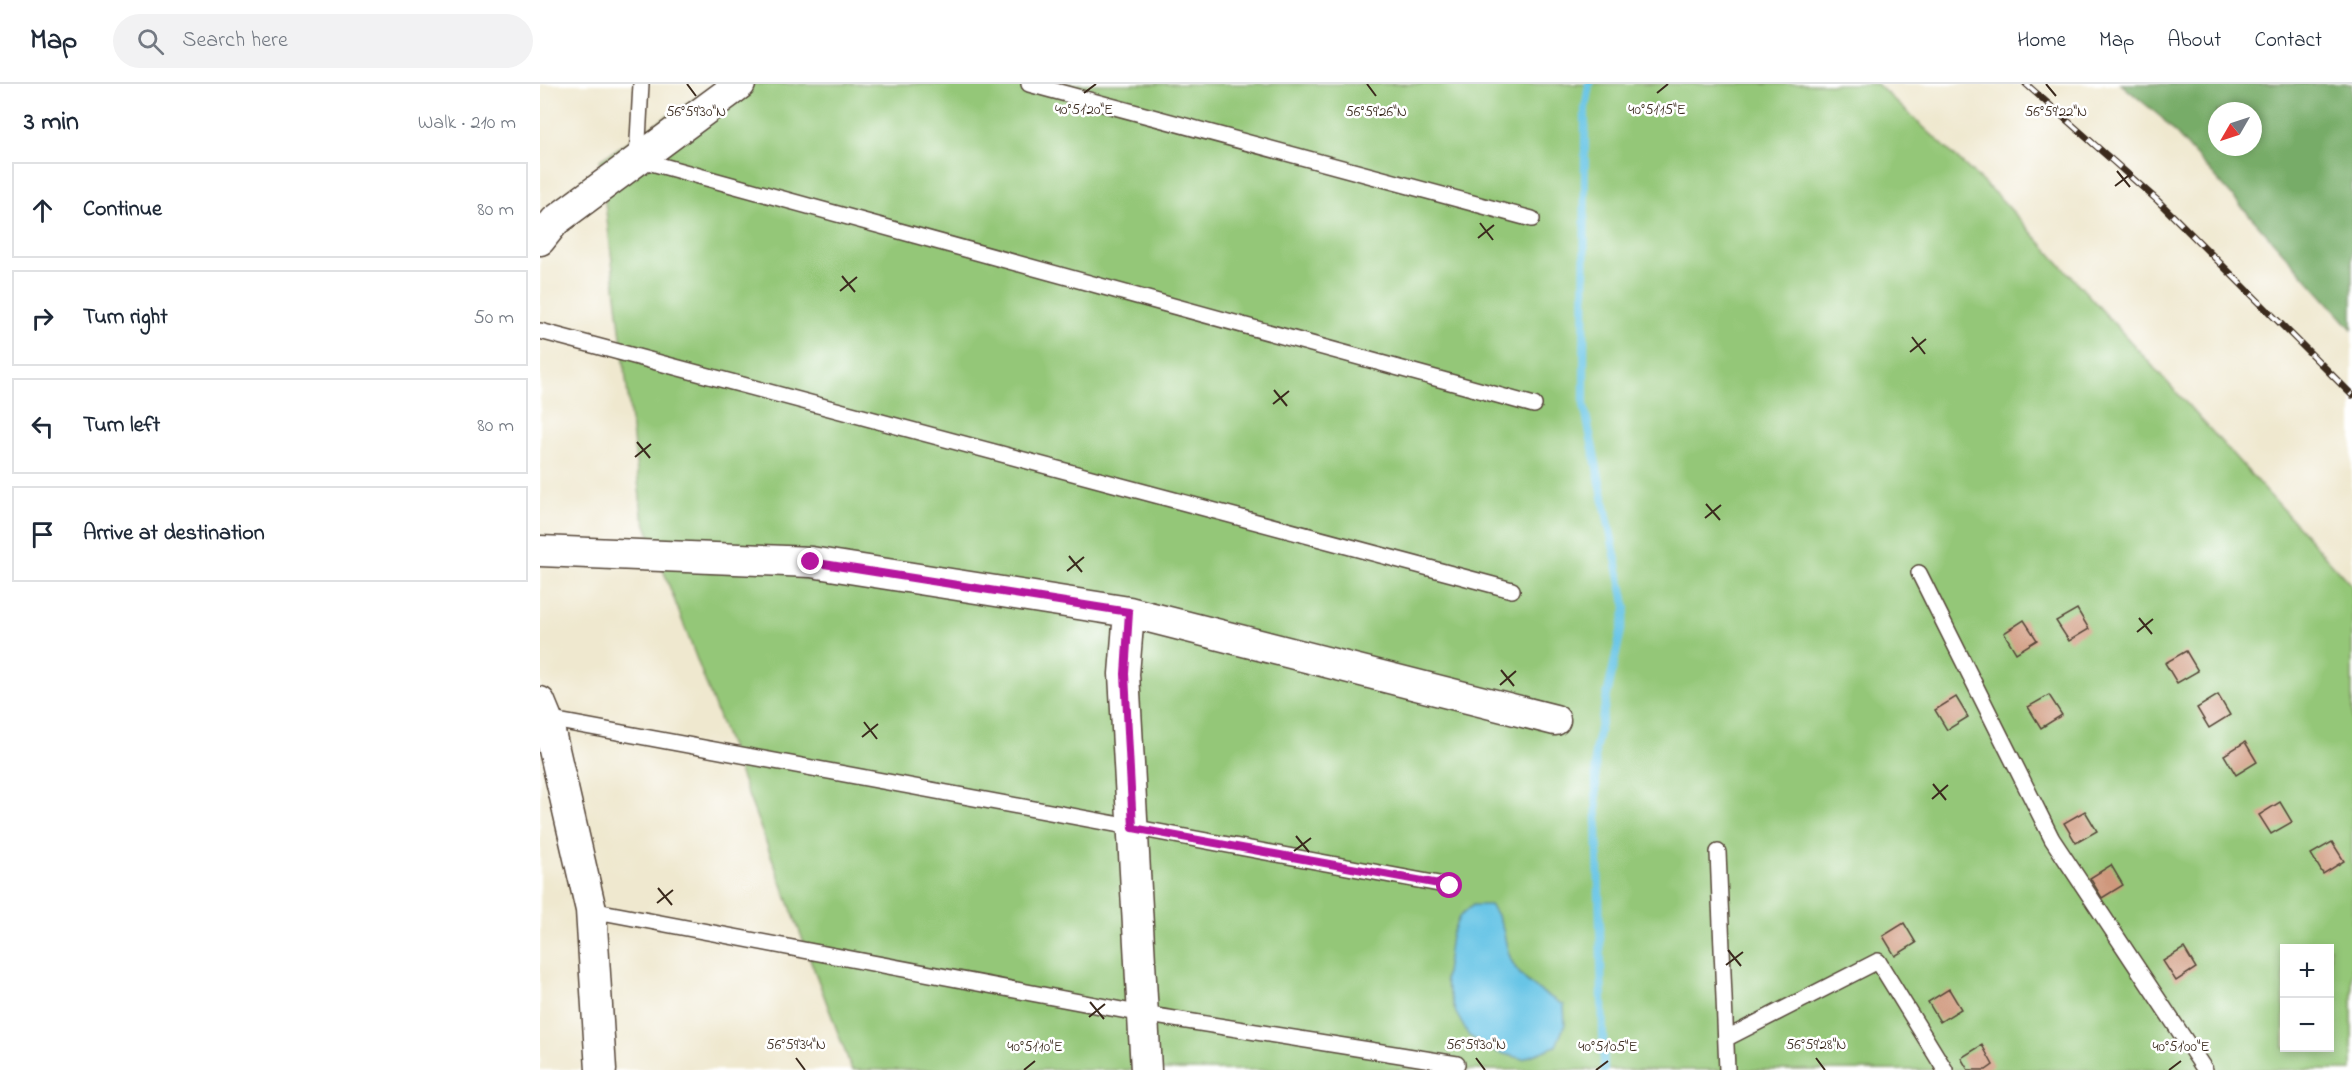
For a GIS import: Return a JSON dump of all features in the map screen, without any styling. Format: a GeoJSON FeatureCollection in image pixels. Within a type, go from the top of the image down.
{"type":"FeatureCollection","features":[{"type":"Feature","properties":{"kind":"street"},"geometry":{"type":"LineString","coordinates":[[540,240],[555,221],[740,84]]}},
{"type":"Feature","properties":{"kind":"street"},"geometry":{"type":"LineString","coordinates":[[540,552],[811,562],[1129,612],[1555,720]]}},
{"type":"Feature","properties":{"kind":"street"},"geometry":{"type":"LineString","coordinates":[[1129,612],[1125,674],[1146,1070]]}},
{"type":"Feature","properties":{"kind":"street"},"geometry":{"type":"LineString","coordinates":[[543,710],[591,910],[602,1069]]}},
{"type":"Feature","properties":{"kind":"lane"},"geometry":{"type":"LineString","coordinates":[[640,84],[637,159],[1534,405]]}},
{"type":"Feature","properties":{"kind":"lane"},"geometry":{"type":"LineString","coordinates":[[1029,84],[1532,219]]}},
{"type":"Feature","properties":{"kind":"lane"},"geometry":{"type":"LineString","coordinates":[[540,331],[1512,590]]}},
{"type":"Feature","properties":{"kind":"lane"},"geometry":{"type":"LineString","coordinates":[[1919,573],[2052,839],[2205,1070]]}},
{"type":"Feature","properties":{"kind":"lane"},"geometry":{"type":"LineString","coordinates":[[543,710],[1133,828],[1450,886]]}},
{"type":"Feature","properties":{"kind":"lane"},"geometry":{"type":"LineString","coordinates":[[1718,852],[1727,1070]]}},
{"type":"Feature","properties":{"kind":"lane"},"geometry":{"type":"LineString","coordinates":[[591,910],[1143,1014],[1457,1064]]}},
{"type":"Feature","properties":{"kind":"lane"},"geometry":{"type":"LineString","coordinates":[[1727,1038],[1878,961],[1945,1070]]}},
{"type":"Feature","properties":{"kind":"green space"},"geometry":{"type":"Polygon","coordinates":[[[717,84],[1877,84],[2003,201],[2352,586],[2352,1070],[852,1070],[642,514],[600,160],[717,84]]]}},
{"type":"Feature","properties":{"kind":"green space"},"geometry":{"type":"Polygon","coordinates":[[[2121,84],[2352,84],[2352,329],[2162,118],[2121,84]]]}},
{"type":"Feature","properties":{"kind":"water"},"geometry":{"type":"Polygon","coordinates":[[[1473,905],[1490,905],[1501,923],[1511,961],[1516,969],[1530,984],[1564,1005],[1565,1024],[1556,1046],[1523,1059],[1497,1052],[1469,1036],[1456,1013],[1445,980],[1451,936],[1459,917],[1473,905]]]}},
{"type":"Feature","properties":{"kind":"building"},"geometry":{"type":"Polygon","coordinates":[[[2077,609],[2089,629],[2069,641],[2056,621],[2077,609]]]}},
{"type":"Feature","properties":{"kind":"building"},"geometry":{"type":"Polygon","coordinates":[[[2024,620],[2037,640],[2016,653],[2004,633],[2024,620]]]}},
{"type":"Feature","properties":{"kind":"building"},"geometry":{"type":"Polygon","coordinates":[[[2186,651],[2198,671],[2177,683],[2165,663],[2186,651]]]}},
{"type":"Feature","properties":{"kind":"building"},"geometry":{"type":"Polygon","coordinates":[[[2049,695],[2062,715],[2041,728],[2028,707],[2049,695]]]}},
{"type":"Feature","properties":{"kind":"building"},"geometry":{"type":"Polygon","coordinates":[[[2218,695],[2230,715],[2209,728],[2197,708],[2218,695]]]}},
{"type":"Feature","properties":{"kind":"building"},"geometry":{"type":"Polygon","coordinates":[[[1956,697],[1968,717],[1947,730],[1935,710],[1956,697]]]}},
{"type":"Feature","properties":{"kind":"building"},"geometry":{"type":"Polygon","coordinates":[[[2245,742],[2257,762],[2236,775],[2224,755],[2245,742]]]}},
{"type":"Feature","properties":{"kind":"building"},"geometry":{"type":"Polygon","coordinates":[[[2280,802],[2292,822],[2271,834],[2259,815],[2280,802]]]}},
{"type":"Feature","properties":{"kind":"building"},"geometry":{"type":"Polygon","coordinates":[[[2085,811],[2097,831],[2076,843],[2064,823],[2085,811]]]}},
{"type":"Feature","properties":{"kind":"building"},"geometry":{"type":"Polygon","coordinates":[[[2332,842],[2344,861],[2323,874],[2311,854],[2332,842]]]}},
{"type":"Feature","properties":{"kind":"building"},"geometry":{"type":"Polygon","coordinates":[[[2111,865],[2123,885],[2102,898],[2090,878],[2111,865]]]}},
{"type":"Feature","properties":{"kind":"building"},"geometry":{"type":"Polygon","coordinates":[[[1904,923],[1916,943],[1895,956],[1883,936],[1904,923]]]}},
{"type":"Feature","properties":{"kind":"building"},"geometry":{"type":"Polygon","coordinates":[[[2184,948],[2196,968],[2176,981],[2163,961],[2184,948]]]}},
{"type":"Feature","properties":{"kind":"building"},"geometry":{"type":"Polygon","coordinates":[[[1949,989],[1961,1009],[1940,1022],[1928,1002],[1949,989]]]}},
{"type":"Feature","properties":{"kind":"building"},"geometry":{"type":"Polygon","coordinates":[[[1982,1045],[1993,1065],[1986,1070],[1968,1070],[1961,1058],[1982,1045]]]}},
{"type":"Feature","properties":{"kind":"waterway"},"geometry":{"type":"LineString","coordinates":[[1589,84],[1585,109],[1584,405],[1626,608],[1595,751],[1604,1070]]}},
{"type":"Feature","properties":{"kind":"railway"},"geometry":{"type":"LineString","coordinates":[[2026,84],[2157,200],[2352,395]]}},
{"type":"Feature","properties":{"kind":"route"},"geometry":{"type":"LineString","coordinates":[[811,562],[1129,612],[1125,674],[1133,828],[1450,886]]}}]}
